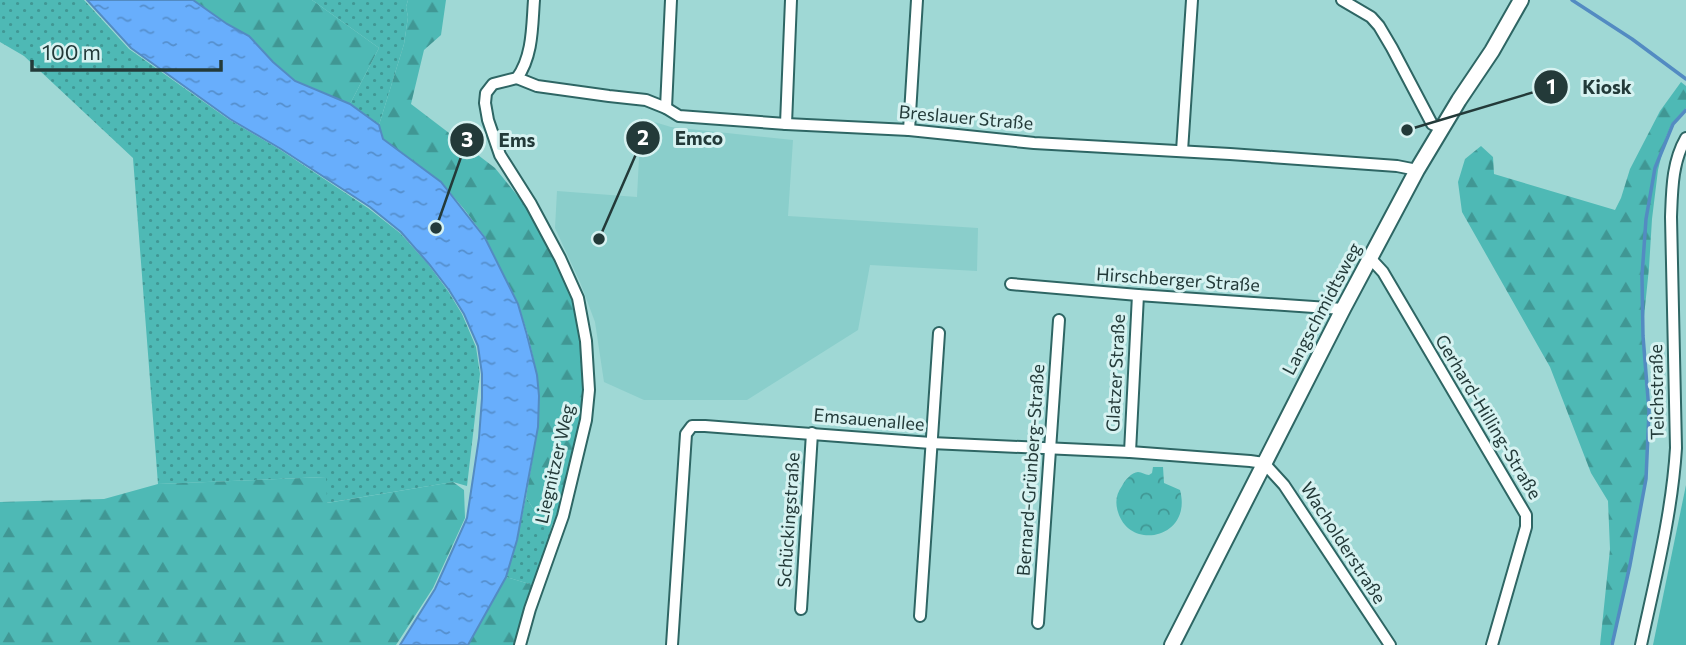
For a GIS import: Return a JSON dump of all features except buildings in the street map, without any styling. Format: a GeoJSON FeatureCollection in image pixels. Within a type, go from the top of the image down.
{"type":"FeatureCollection","features":[{"type":"Feature","properties":{"kind":"street"},"geometry":{"type":"LineString","coordinates":[[517,78],[526,66],[534,0]]}},
{"type":"Feature","properties":{"kind":"street"},"geometry":{"type":"LineString","coordinates":[[666,108],[671,0]]}},
{"type":"Feature","properties":{"kind":"street"},"geometry":{"type":"LineString","coordinates":[[786,124],[791,0]]}},
{"type":"Feature","properties":{"kind":"street"},"geometry":{"type":"LineString","coordinates":[[909,130],[916,0]]}},
{"type":"Feature","properties":{"kind":"street"},"geometry":{"type":"LineString","coordinates":[[1182,151],[1192,0]]}},
{"type":"Feature","properties":{"kind":"street"},"geometry":{"type":"LineString","coordinates":[[1342,0],[1371,17],[1392,48],[1432,124],[1443,128]]}},
{"type":"Feature","properties":{"kind":"street","name":"Langschmidtsweg"},"geometry":{"type":"LineString","coordinates":[[1175,639],[1343,309],[1418,170],[1521,0]]}},
{"type":"Feature","properties":{"kind":"street","name":"Breslauer Straße"},"geometry":{"type":"LineString","coordinates":[[517,78],[537,86],[646,100],[679,116],[909,130],[1034,143],[1397,166],[1418,170]]}},
{"type":"Feature","properties":{"kind":"street","name":"Liegnitzer Weg"},"geometry":{"type":"LineString","coordinates":[[517,78],[493,84],[486,93],[488,120],[500,155],[531,204],[578,298],[586,341],[589,390],[586,420],[563,516],[520,645]]}},
{"type":"Feature","properties":{"kind":"street","name":"Teichstraße"},"geometry":{"type":"LineString","coordinates":[[1641,645],[1674,477],[1676,447],[1672,179],[1681,146],[1686,138]]}},
{"type":"Feature","properties":{"kind":"street","name":"Gerhard-Hilling-Straße"},"geometry":{"type":"LineString","coordinates":[[1371,259],[1383,272],[1526,515],[1526,527],[1492,645]]}},
{"type":"Feature","properties":{"kind":"street","name":"Hirschberger Straße"},"geometry":{"type":"LineString","coordinates":[[1010,284],[1343,309]]}},
{"type":"Feature","properties":{"kind":"street","name":"Glatzer Straße"},"geometry":{"type":"LineString","coordinates":[[1130,452],[1138,295]]}},
{"type":"Feature","properties":{"kind":"street","name":"Bernard-Grünberg-Straße"},"geometry":{"type":"LineString","coordinates":[[1038,623],[1059,320]]}},
{"type":"Feature","properties":{"kind":"street"},"geometry":{"type":"LineString","coordinates":[[919,616],[939,333]]}},
{"type":"Feature","properties":{"kind":"street","name":"Emsauenallee"},"geometry":{"type":"LineString","coordinates":[[671,645],[686,434],[692,426],[931,443],[1130,452],[1264,463]]}},
{"type":"Feature","properties":{"kind":"street","name":"Schückingstraße"},"geometry":{"type":"LineString","coordinates":[[801,609],[813,433]]}},
{"type":"Feature","properties":{"kind":"street","name":"Wacholderstraße"},"geometry":{"type":"LineString","coordinates":[[1264,463],[1284,485],[1390,645]]}},
{"type":"Feature","properties":{"kind":"street"},"geometry":{"type":"LineString","coordinates":[[1175,639],[1186,645]]}},
{"type":"Feature","properties":{"kind":"shaded area"},"geometry":{"type":"Polygon","coordinates":[[[641,118],[671,127],[793,140],[788,216],[978,228],[977,271],[870,265],[858,330],[747,400],[644,400],[604,382],[595,322],[555,228],[557,191],[637,197],[641,118]]]}},
{"type":"Feature","properties":{"kind":"green space"},"geometry":{"type":"Polygon","coordinates":[[[0,0],[84,0],[129,49],[228,119],[368,208],[400,233],[448,291],[462,314],[476,347],[480,374],[467,486],[453,482],[326,503],[325,477],[158,484],[133,158],[24,56],[0,42],[0,0]]]}},
{"type":"Feature","properties":{"kind":"green space"},"geometry":{"type":"Polygon","coordinates":[[[193,0],[312,0],[379,48],[350,104],[295,82],[249,36],[193,0]]]}},
{"type":"Feature","properties":{"kind":"green space"},"geometry":{"type":"Polygon","coordinates":[[[312,0],[408,0],[404,44],[379,125],[350,104],[379,48],[312,0]]]}},
{"type":"Feature","properties":{"kind":"green space"},"geometry":{"type":"Polygon","coordinates":[[[408,0],[446,0],[441,35],[424,50],[411,104],[495,168],[526,206],[558,260],[574,300],[582,341],[585,390],[560,513],[552,525],[543,525],[526,497],[538,427],[539,396],[537,374],[518,304],[485,237],[464,209],[441,182],[383,139],[379,125],[404,44],[408,0]]]}},
{"type":"Feature","properties":{"kind":"green space"},"geometry":{"type":"Polygon","coordinates":[[[1681,82],[1686,86],[1686,108],[1672,123],[1666,137],[1658,170],[1652,219],[1642,336],[1648,411],[1645,479],[1614,635],[1610,645],[1600,645],[1610,549],[1608,501],[1591,473],[1550,367],[1462,212],[1458,182],[1465,159],[1481,146],[1493,157],[1494,174],[1615,210],[1630,169],[1660,111],[1681,82]]]}},
{"type":"Feature","properties":{"kind":"green space"},"geometry":{"type":"Polygon","coordinates":[[[1153,467],[1163,467],[1164,483],[1180,490],[1182,506],[1169,529],[1146,535],[1125,525],[1118,512],[1117,499],[1128,477],[1138,472],[1149,475],[1153,467]]]}},
{"type":"Feature","properties":{"kind":"green space"},"geometry":{"type":"Polygon","coordinates":[[[326,477],[327,503],[453,482],[464,490],[465,518],[433,588],[396,645],[0,645],[0,502],[104,499],[158,484],[326,477]]]}},
{"type":"Feature","properties":{"kind":"green space"},"geometry":{"type":"Polygon","coordinates":[[[1686,485],[1686,645],[1653,645],[1686,485]]]}},
{"type":"Feature","properties":{"kind":"green space"},"geometry":{"type":"Polygon","coordinates":[[[526,497],[543,525],[552,525],[536,586],[506,577],[526,497]]]}},
{"type":"Feature","properties":{"kind":"green space"},"geometry":{"type":"Polygon","coordinates":[[[506,577],[536,586],[517,645],[468,645],[506,577]]]}},
{"type":"Feature","properties":{"kind":"water"},"geometry":{"type":"Polygon","coordinates":[[[87,0],[193,0],[249,36],[295,81],[350,104],[379,125],[383,139],[441,182],[485,238],[518,304],[527,335],[537,375],[538,427],[517,540],[506,577],[468,645],[400,645],[435,589],[467,518],[479,438],[482,374],[478,346],[464,314],[449,290],[401,232],[370,207],[230,119],[131,48],[87,0]]]}},
{"type":"Feature","properties":{"kind":"waterway"},"geometry":{"type":"LineString","coordinates":[[1572,0],[1632,39],[1686,79]]}},
{"type":"Feature","properties":{"kind":"waterway"},"geometry":{"type":"LineString","coordinates":[[1612,645],[1646,479],[1649,411],[1643,336],[1642,276],[1646,219],[1655,168],[1673,124],[1686,110]]}},
{"type":"Feature","properties":{"kind":"place","name":"Kiosk"},"geometry":{"type":"Point","coordinates":[1407,130]}},
{"type":"Feature","properties":{"kind":"place","name":"Ems"},"geometry":{"type":"Point","coordinates":[436,228]}},
{"type":"Feature","properties":{"kind":"place","name":"Emco"},"geometry":{"type":"Point","coordinates":[599,239]}}]}
